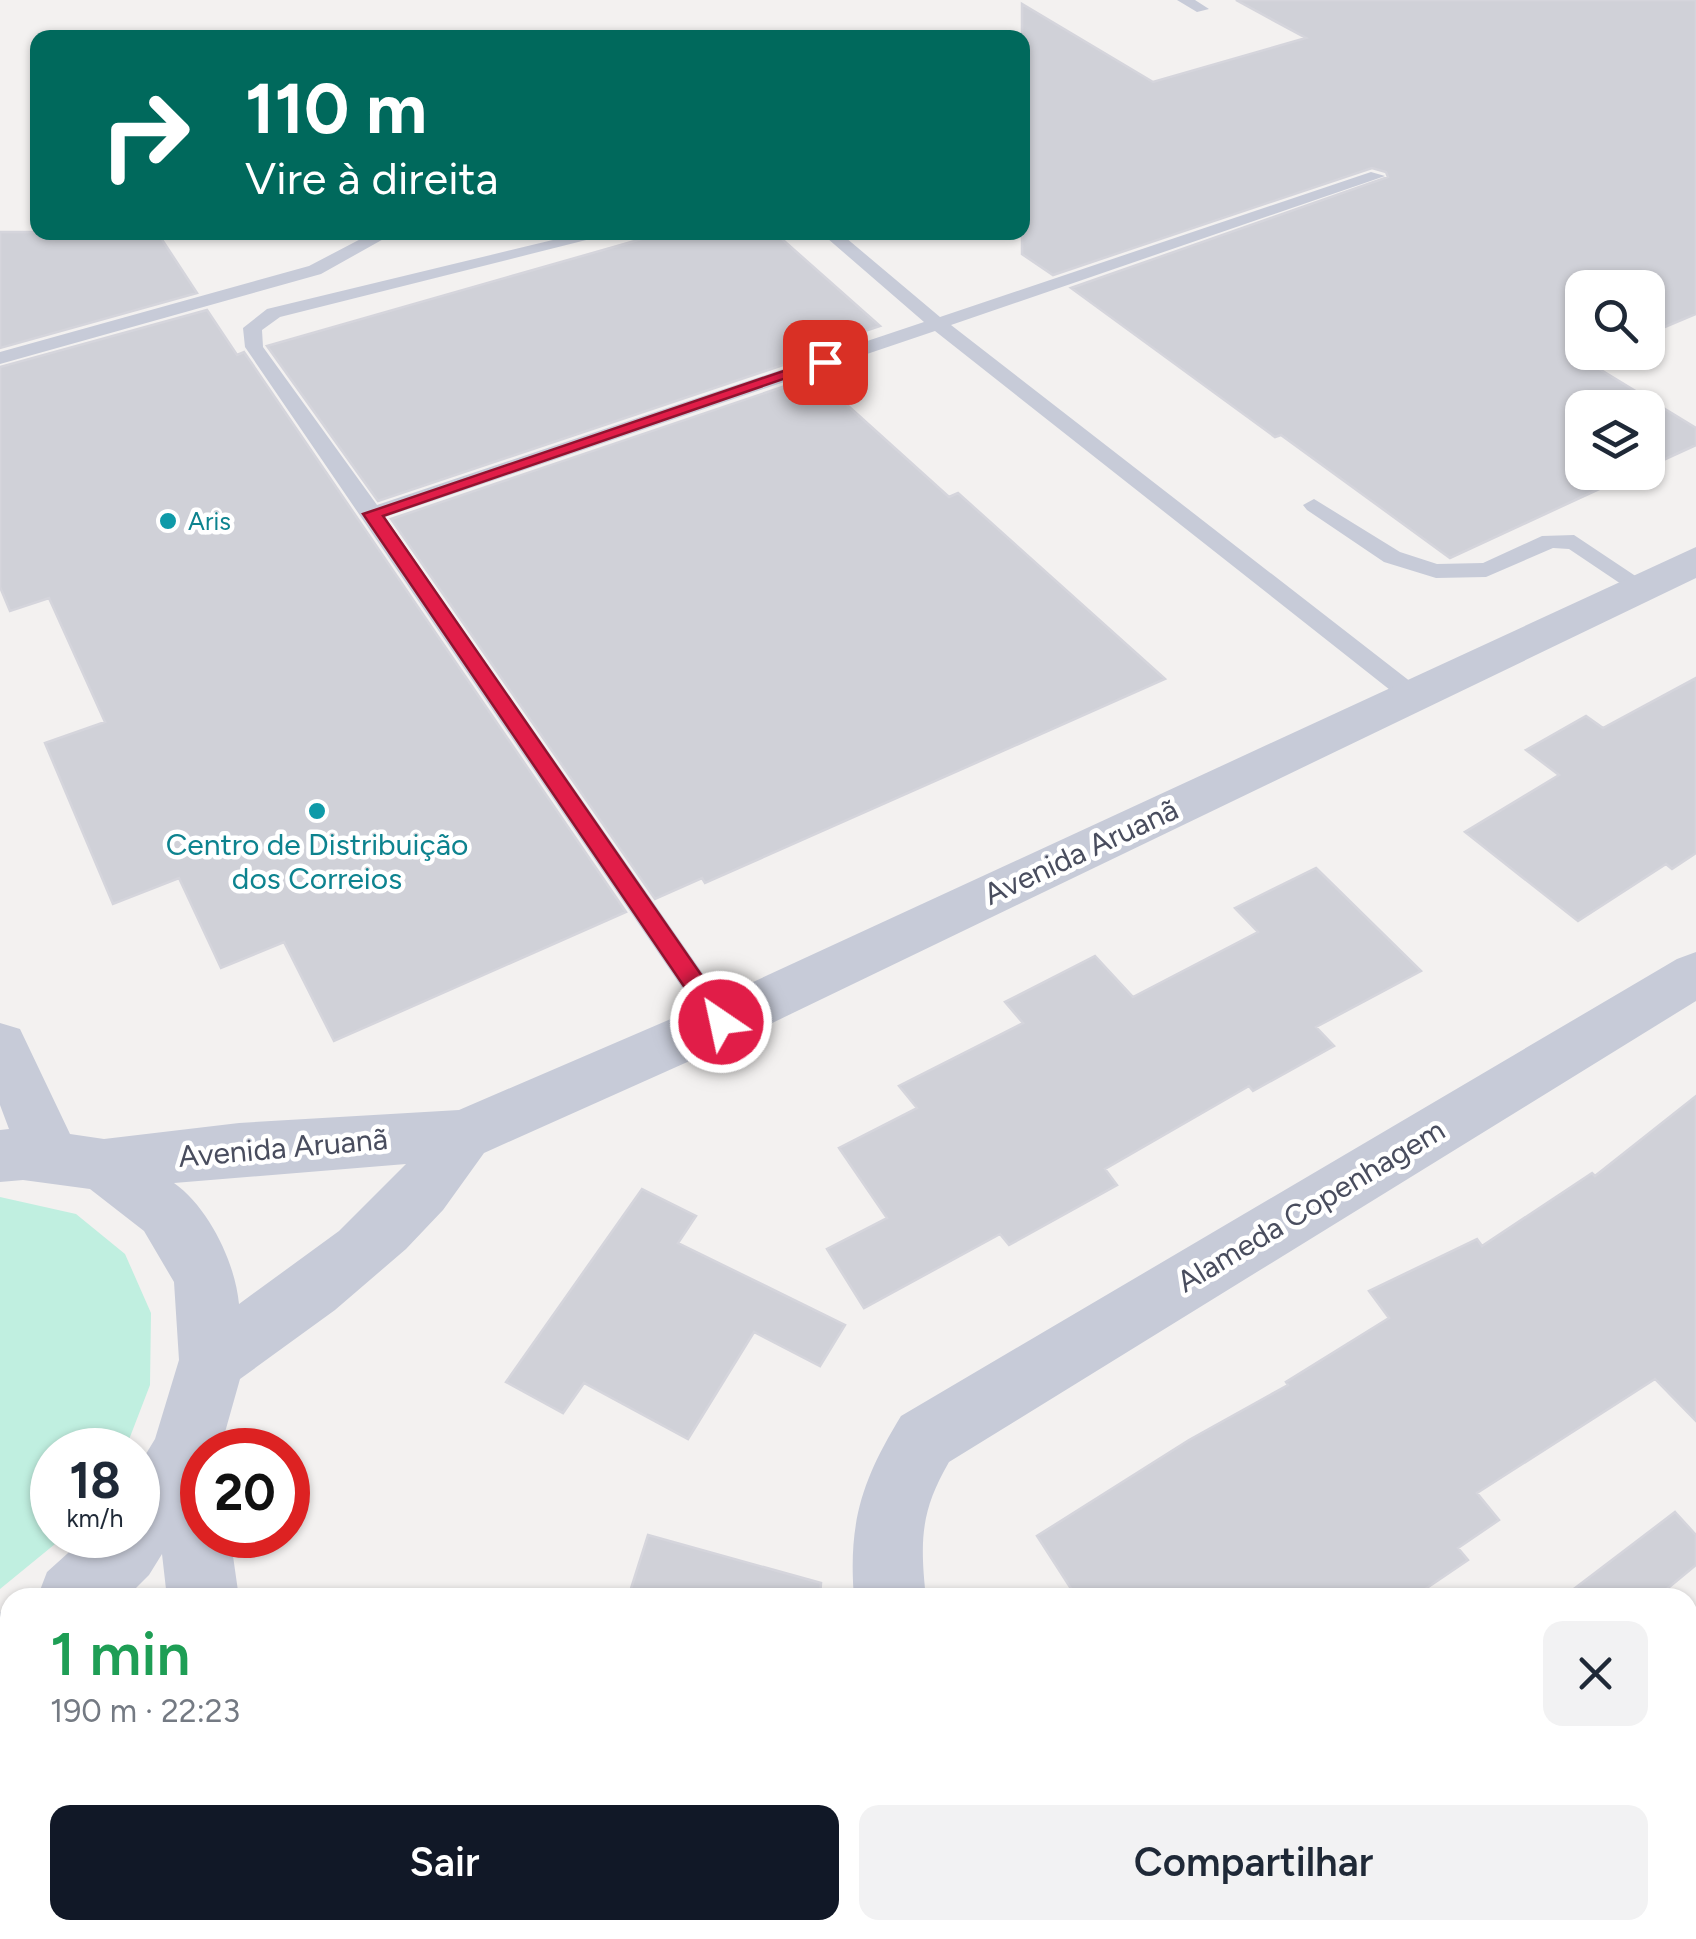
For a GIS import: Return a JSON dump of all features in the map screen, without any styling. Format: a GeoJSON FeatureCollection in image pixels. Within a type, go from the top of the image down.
{"type":"FeatureCollection","features":[{"type":"Feature","properties":{"kind":"street","name":"Avenida Aruanã"},"geometry":{"type":"LineString","coordinates":[[51,1160],[463,1135],[721,1022],[1696,560]]}},
{"type":"Feature","properties":{"kind":"street","name":"Alameda Copenhagem"},"geometry":{"type":"LineString","coordinates":[[889,1588],[884,1539],[896,1487],[925,1439],[1696,974]]}},
{"type":"Feature","properties":{"kind":"street"},"geometry":{"type":"LineString","coordinates":[[0,1046],[51,1160],[166,1212],[204,1277],[212,1360],[192,1428]]}},
{"type":"Feature","properties":{"kind":"street","name":"Avenida Aruanã"},"geometry":{"type":"LineString","coordinates":[[212,1360],[300,1300],[365,1247],[408,1205],[463,1135]]}},
{"type":"Feature","properties":{"kind":"street"},"geometry":{"type":"LineString","coordinates":[[160,1494],[180,1462]]}},
{"type":"Feature","properties":{"kind":"street"},"geometry":{"type":"LineString","coordinates":[[84,1588],[116,1558]]}},
{"type":"Feature","properties":{"kind":"street"},"geometry":{"type":"LineString","coordinates":[[198,1558],[202,1588]]}},
{"type":"Feature","properties":{"kind":"lane"},"geometry":{"type":"LineString","coordinates":[[1184,0],[1202,8]]}},
{"type":"Feature","properties":{"kind":"lane"},"geometry":{"type":"LineString","coordinates":[[372,514],[1377,176]]}},
{"type":"Feature","properties":{"kind":"lane"},"geometry":{"type":"LineString","coordinates":[[0,358],[315,270],[373,240]]}},
{"type":"Feature","properties":{"kind":"lane"},"geometry":{"type":"LineString","coordinates":[[577,240],[274,313],[252,328],[254,346],[721,1022]]}},
{"type":"Feature","properties":{"kind":"lane"},"geometry":{"type":"LineString","coordinates":[[838,240],[938,324],[1412,695]]}},
{"type":"Feature","properties":{"kind":"lane"},"geometry":{"type":"LineString","coordinates":[[1314,505],[1392,558],[1436,572],[1486,570],[1550,541],[1574,542],[1641,587]]}},
{"type":"Feature","properties":{"kind":"green space"},"geometry":{"type":"Polygon","coordinates":[[[0,1197],[76,1214],[125,1254],[151,1313],[150,1385],[133,1428],[30,1428],[30,1558],[38,1558],[1,1588],[0,1197]]]}},
{"type":"Feature","properties":{"kind":"building"},"geometry":{"type":"Polygon","coordinates":[[[1236,0],[1696,0],[1696,314],[1665,327],[1665,270],[1565,270],[1565,370],[1601,370],[1634,390],[1565,390],[1565,490],[1597,490],[1450,558],[1071,288],[1388,177],[1386,172],[1372,168],[1053,275],[1022,254],[1022,240],[1030,240],[1030,30],[1022,30],[1022,4],[1153,82],[1306,38],[1236,0]]]}},
{"type":"Feature","properties":{"kind":"building"},"geometry":{"type":"Polygon","coordinates":[[[0,232],[30,232],[30,240],[162,240],[197,293],[0,348],[0,232]]]}},
{"type":"Feature","properties":{"kind":"building"},"geometry":{"type":"Polygon","coordinates":[[[638,240],[783,240],[880,326],[793,355],[798,360],[378,501],[267,346],[638,240]]]}},
{"type":"Feature","properties":{"kind":"building","name":"Centro de Distribuição dos Correios"},"geometry":{"type":"Polygon","coordinates":[[[207,310],[237,355],[244,352],[626,912],[334,1041],[284,942],[221,968],[179,878],[113,904],[45,743],[105,722],[49,598],[10,611],[0,587],[0,367],[207,310]]]}},
{"type":"Feature","properties":{"kind":"building"},"geometry":{"type":"Polygon","coordinates":[[[815,376],[949,497],[958,493],[1165,679],[705,883],[702,878],[655,899],[391,519],[815,376]]]}},
{"type":"Feature","properties":{"kind":"building"},"geometry":{"type":"Polygon","coordinates":[[[1665,409],[1696,428],[1696,445],[1665,459],[1665,409]]]}},
{"type":"Feature","properties":{"kind":"building"},"geometry":{"type":"Polygon","coordinates":[[[1696,678],[1696,853],[1672,869],[1666,864],[1578,921],[1465,832],[1559,775],[1526,750],[1586,716],[1603,728],[1696,678]]]}},
{"type":"Feature","properties":{"kind":"building"},"geometry":{"type":"Polygon","coordinates":[[[1316,868],[1421,971],[1316,1027],[1334,1046],[1253,1091],[1249,1086],[1105,1169],[1117,1185],[1009,1245],[1000,1234],[864,1308],[827,1249],[887,1218],[839,1148],[917,1108],[899,1086],[1023,1023],[1005,1002],[1095,956],[1133,997],[1258,932],[1235,908],[1316,868]]]}},
{"type":"Feature","properties":{"kind":"building"},"geometry":{"type":"Polygon","coordinates":[[[1696,1096],[1696,1421],[1655,1379],[1477,1493],[1499,1520],[1458,1548],[1468,1560],[1427,1588],[1071,1588],[1037,1536],[1189,1440],[1288,1385],[1286,1382],[1389,1318],[1369,1291],[1477,1239],[1482,1246],[1592,1173],[1595,1176],[1696,1096]]]}},
{"type":"Feature","properties":{"kind":"building"},"geometry":{"type":"Polygon","coordinates":[[[642,1189],[696,1216],[678,1243],[845,1325],[820,1366],[754,1332],[688,1439],[584,1383],[563,1413],[506,1382],[642,1189]]]}},
{"type":"Feature","properties":{"kind":"building"},"geometry":{"type":"Polygon","coordinates":[[[1675,1512],[1696,1535],[1696,1565],[1668,1588],[1575,1588],[1675,1512]]]}},
{"type":"Feature","properties":{"kind":"building"},"geometry":{"type":"Polygon","coordinates":[[[648,1535],[821,1583],[821,1588],[631,1588],[648,1535]]]}},
{"type":"Feature","properties":{"kind":"place","name":"Aris"},"geometry":{"type":"Point","coordinates":[168,521]}},
{"type":"Feature","properties":{"kind":"place","name":"Centro de Distribuição dos Correios"},"geometry":{"type":"Point","coordinates":[317,811]}},
{"type":"Feature","properties":{"kind":"route"},"geometry":{"type":"LineString","coordinates":[[721,1022],[372,514],[825,362]]}}]}
